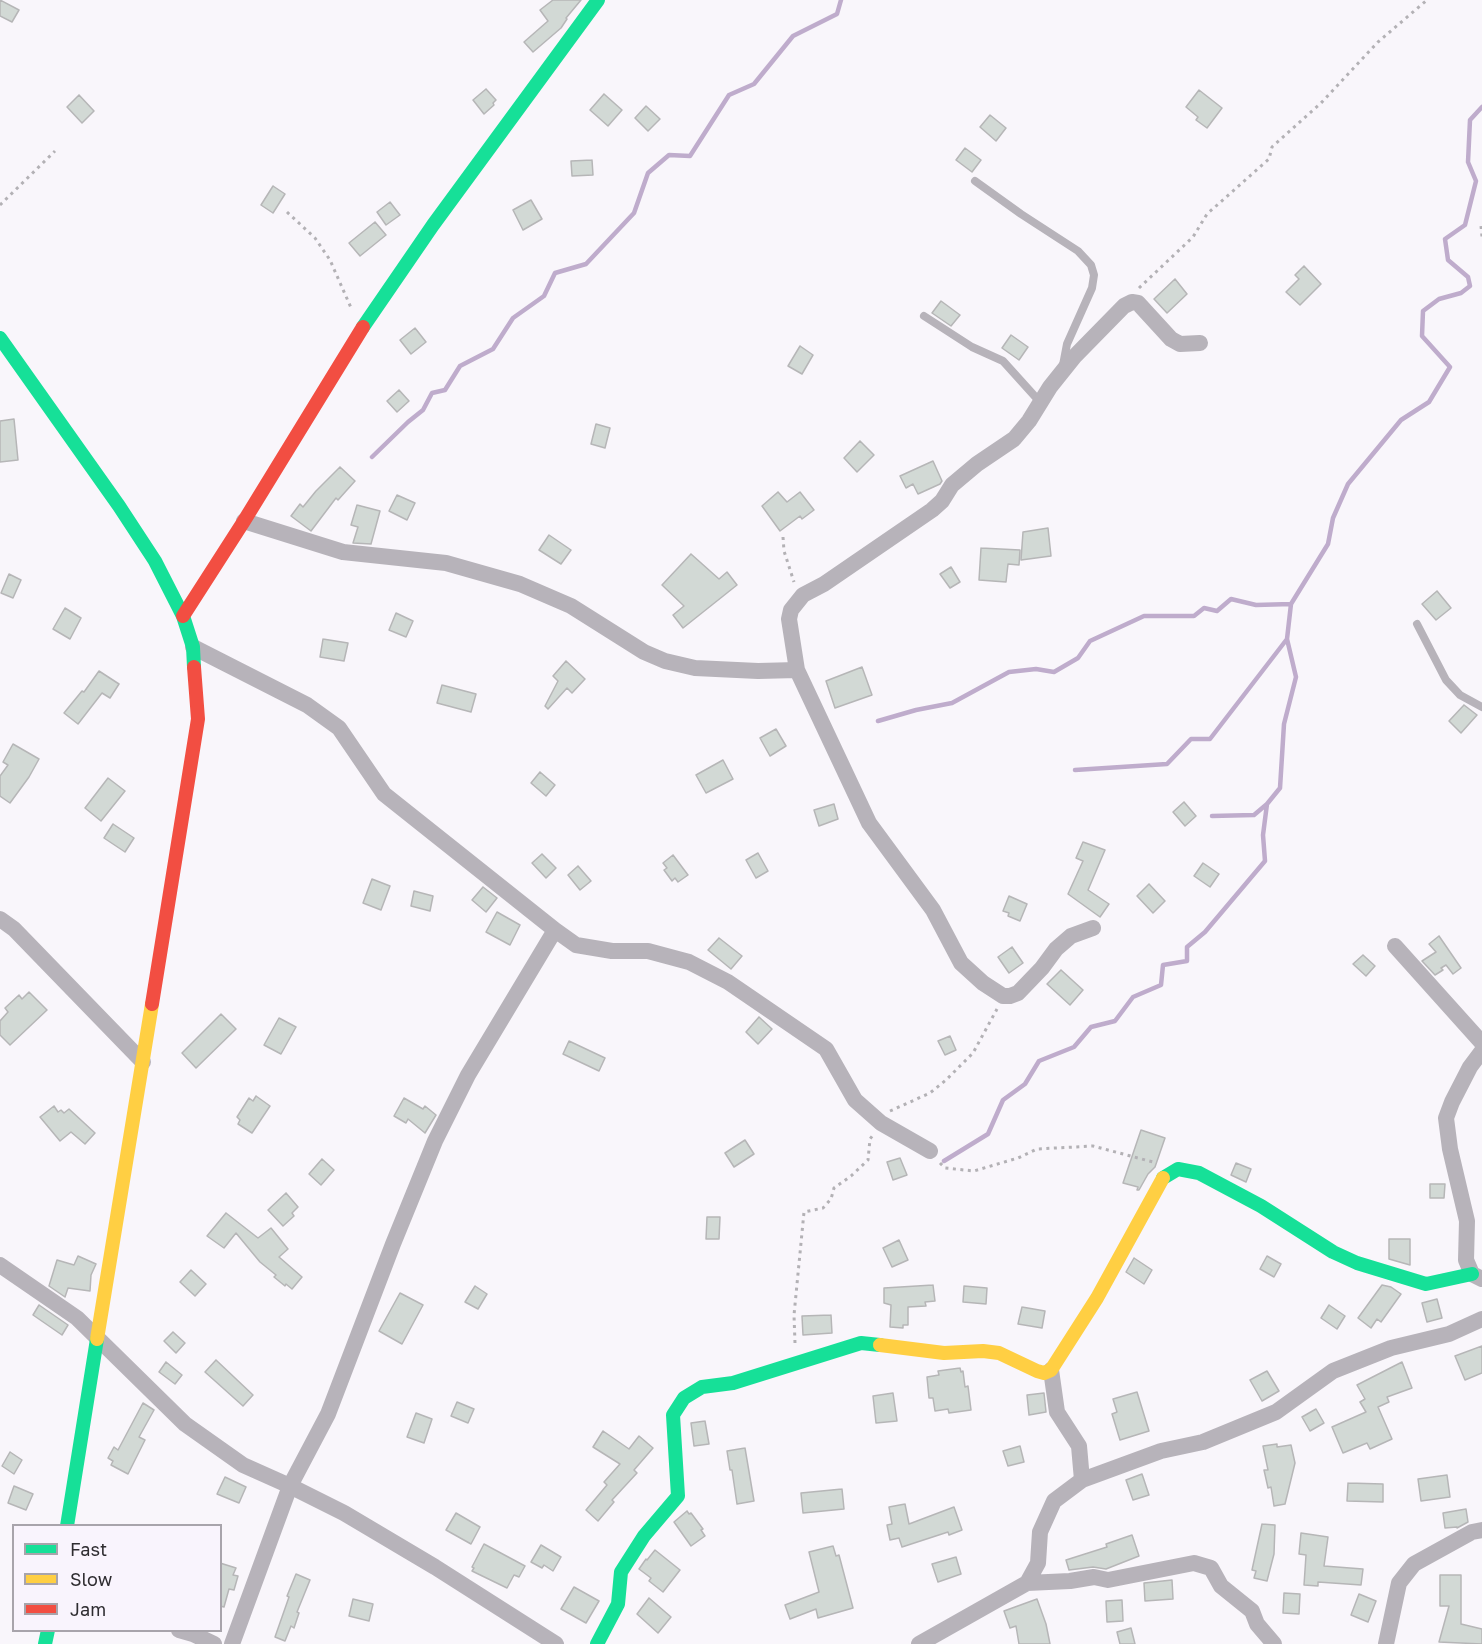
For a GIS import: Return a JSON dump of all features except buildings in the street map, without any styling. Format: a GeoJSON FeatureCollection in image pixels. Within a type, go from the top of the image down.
{"type":"FeatureCollection","features":[{"type":"Feature","properties":{"kind":"street"},"geometry":{"type":"LineString","coordinates":[[183,616],[360,331],[460,188],[598,0]]}},
{"type":"Feature","properties":{"kind":"street"},"geometry":{"type":"LineString","coordinates":[[1093,928],[1071,936],[1056,949],[1042,968],[1018,993],[1010,996],[1003,996],[961,963],[933,910],[869,823],[797,670],[789,619],[790,610],[795,602],[932,510],[942,501],[952,485],[977,464],[1014,439],[1062,372],[1124,306],[1132,302],[1138,303],[1171,339],[1180,344],[1200,343]]}},
{"type":"Feature","properties":{"kind":"street"},"geometry":{"type":"LineString","coordinates":[[0,338],[119,506],[155,561],[183,616],[193,647],[198,719],[67,1524]]}},
{"type":"Feature","properties":{"kind":"street"},"geometry":{"type":"LineString","coordinates":[[244,521],[343,552],[446,564],[520,584],[571,606],[644,652],[665,661],[695,668],[797,670]]}},
{"type":"Feature","properties":{"kind":"street"},"geometry":{"type":"LineString","coordinates":[[193,647],[307,705],[339,728],[384,794],[576,945],[612,951],[648,951],[689,962],[728,982],[825,1049],[855,1100],[881,1123],[930,1151]]}},
{"type":"Feature","properties":{"kind":"street"},"geometry":{"type":"LineString","coordinates":[[0,919],[14,929],[142,1062]]}},
{"type":"Feature","properties":{"kind":"street"},"geometry":{"type":"LineString","coordinates":[[232,1644],[290,1486],[328,1414],[435,1141],[468,1075],[555,930]]}},
{"type":"Feature","properties":{"kind":"street"},"geometry":{"type":"LineString","coordinates":[[1395,946],[1482,1043]]}},
{"type":"Feature","properties":{"kind":"street"},"geometry":{"type":"LineString","coordinates":[[1082,1480],[1079,1446],[1057,1412],[1051,1370],[1097,1298],[1160,1180],[1178,1169],[1199,1173],[1220,1184],[1261,1206],[1333,1252],[1357,1263],[1426,1284],[1477,1276],[1466,1260],[1467,1221],[1450,1149],[1446,1118],[1470,1066],[1482,1051]]}},
{"type":"Feature","properties":{"kind":"street"},"geometry":{"type":"LineString","coordinates":[[0,1265],[77,1318],[185,1424],[243,1465],[344,1513],[435,1566],[556,1644]]}},
{"type":"Feature","properties":{"kind":"street"},"geometry":{"type":"LineString","coordinates":[[1027,1583],[1038,1563],[1040,1532],[1054,1501],[1082,1480],[1161,1451],[1203,1442],[1224,1434],[1276,1412],[1333,1371],[1391,1348],[1449,1334],[1482,1319]]}},
{"type":"Feature","properties":{"kind":"street"},"geometry":{"type":"LineString","coordinates":[[597,1644],[618,1604],[621,1572],[644,1536],[678,1496],[673,1415],[684,1398],[702,1387],[733,1383],[861,1343],[944,1353],[983,1351],[999,1353],[1037,1371],[1051,1370]]}},
{"type":"Feature","properties":{"kind":"street"},"geometry":{"type":"LineString","coordinates":[[1386,1644],[1399,1583],[1413,1564],[1472,1532],[1482,1530]]}},
{"type":"Feature","properties":{"kind":"street"},"geometry":{"type":"LineString","coordinates":[[920,1644],[1027,1583],[1070,1581],[1094,1577],[1108,1580],[1194,1563],[1211,1568],[1221,1586],[1252,1611],[1257,1624],[1274,1644]]}},
{"type":"Feature","properties":{"kind":"street"},"geometry":{"type":"LineString","coordinates":[[186,1632],[214,1644]]}},
{"type":"Feature","properties":{"kind":"lane"},"geometry":{"type":"LineString","coordinates":[[975,181],[1078,251],[1091,265],[1094,275],[1092,288],[1067,344],[1062,372]]}},
{"type":"Feature","properties":{"kind":"lane"},"geometry":{"type":"LineString","coordinates":[[924,316],[972,347],[1003,361],[1040,402]]}},
{"type":"Feature","properties":{"kind":"lane"},"geometry":{"type":"LineString","coordinates":[[1418,624],[1446,680],[1460,695],[1482,706]]}},
{"type":"Feature","properties":{"kind":"path"},"geometry":{"type":"LineString","coordinates":[[1124,306],[1193,237],[1207,214],[1269,159],[1272,147],[1321,103],[1378,42],[1427,0]]}},
{"type":"Feature","properties":{"kind":"path"},"geometry":{"type":"LineString","coordinates":[[0,205],[55,151]]}},
{"type":"Feature","properties":{"kind":"path"},"geometry":{"type":"LineString","coordinates":[[287,212],[315,238],[330,260],[360,331]]}},
{"type":"Feature","properties":{"kind":"path"},"geometry":{"type":"LineString","coordinates":[[1480,226],[1482,237]]}},
{"type":"Feature","properties":{"kind":"path"},"geometry":{"type":"LineString","coordinates":[[783,537],[784,551],[793,576],[795,602]]}},
{"type":"Feature","properties":{"kind":"path"},"geometry":{"type":"LineString","coordinates":[[796,1363],[794,1315],[804,1212],[823,1208],[831,1199],[834,1188],[868,1160],[870,1139],[885,1113],[930,1093],[973,1053],[1003,996]]}},
{"type":"Feature","properties":{"kind":"path"},"geometry":{"type":"LineString","coordinates":[[930,1151],[945,1168],[974,1171],[1018,1158],[1037,1149],[1093,1146],[1178,1169]]}},
{"type":"Feature","properties":{"kind":"waterway"},"geometry":{"type":"LineString","coordinates":[[372,457],[423,410],[432,393],[445,390],[460,366],[493,349],[513,318],[544,296],[555,273],[586,264],[634,213],[648,173],[669,155],[690,156],[729,95],[754,84],[793,36],[837,14],[841,0]]}},
{"type":"Feature","properties":{"kind":"waterway"},"geometry":{"type":"LineString","coordinates":[[944,1161],[988,1134],[1003,1100],[1025,1084],[1039,1061],[1074,1047],[1091,1027],[1115,1021],[1133,997],[1161,985],[1163,965],[1187,961],[1187,947],[1205,932],[1265,861],[1263,835],[1267,804],[1280,788],[1284,724],[1296,677],[1287,639],[1291,604],[1328,544],[1333,518],[1348,484],[1401,420],[1429,402],[1450,367],[1422,336],[1423,311],[1439,299],[1461,293],[1470,286],[1468,277],[1448,260],[1445,239],[1465,225],[1476,181],[1468,162],[1470,120],[1482,107]]}},
{"type":"Feature","properties":{"kind":"waterway"},"geometry":{"type":"LineString","coordinates":[[878,721],[952,703],[1009,672],[1036,669],[1054,672],[1078,658],[1090,641],[1144,616],[1194,616],[1204,608],[1217,611],[1231,599],[1256,605],[1291,604]]}},
{"type":"Feature","properties":{"kind":"waterway"},"geometry":{"type":"LineString","coordinates":[[1075,770],[1167,764],[1191,739],[1210,739],[1287,639]]}},
{"type":"Feature","properties":{"kind":"waterway"},"geometry":{"type":"LineString","coordinates":[[1212,816],[1254,815],[1267,804]]}},
{"type":"Feature","properties":{"kind":"traffic: fast"},"geometry":{"type":"LineString","coordinates":[[363,327],[433,225],[598,0]]}},
{"type":"Feature","properties":{"kind":"traffic: fast"},"geometry":{"type":"LineString","coordinates":[[0,338],[119,506],[155,561],[183,616],[193,647],[194,667]]}},
{"type":"Feature","properties":{"kind":"traffic: fast"},"geometry":{"type":"LineString","coordinates":[[1163,1178],[1178,1169],[1199,1173],[1261,1206],[1333,1252],[1357,1263],[1426,1284],[1472,1274]]}},
{"type":"Feature","properties":{"kind":"traffic: fast"},"geometry":{"type":"LineString","coordinates":[[67,1524],[97,1339]]}},
{"type":"Feature","properties":{"kind":"traffic: fast"},"geometry":{"type":"LineString","coordinates":[[597,1644],[618,1604],[621,1572],[644,1536],[678,1496],[673,1415],[684,1398],[702,1387],[733,1383],[861,1343],[880,1345]]}},
{"type":"Feature","properties":{"kind":"traffic: fast"},"geometry":{"type":"LineString","coordinates":[[45,1644],[48,1632]]}},
{"type":"Feature","properties":{"kind":"traffic: slow"},"geometry":{"type":"LineString","coordinates":[[97,1339],[152,1004]]}},
{"type":"Feature","properties":{"kind":"traffic: slow"},"geometry":{"type":"LineString","coordinates":[[880,1345],[944,1353],[983,1351],[999,1353],[1037,1371],[1044,1373],[1051,1370],[1097,1298],[1163,1178]]}},
{"type":"Feature","properties":{"kind":"traffic: jam"},"geometry":{"type":"LineString","coordinates":[[183,616],[363,327]]}},
{"type":"Feature","properties":{"kind":"traffic: jam"},"geometry":{"type":"LineString","coordinates":[[152,1004],[198,719],[194,667]]}}]}
